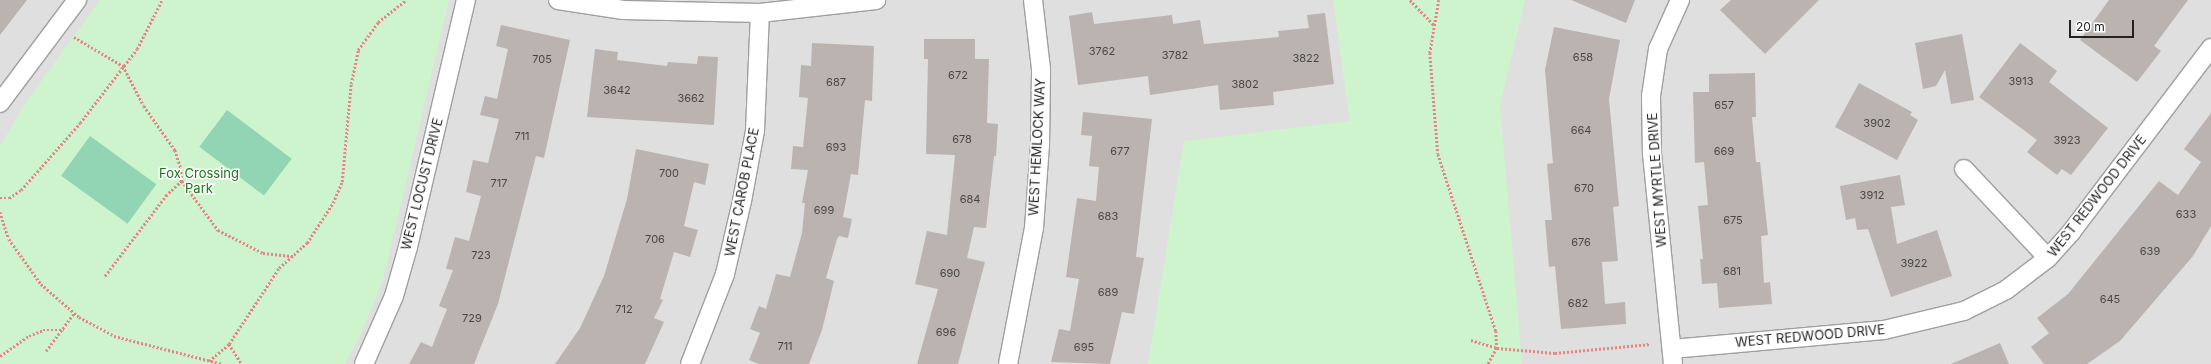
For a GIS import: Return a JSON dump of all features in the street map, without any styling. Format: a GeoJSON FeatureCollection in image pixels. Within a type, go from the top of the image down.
{"type":"FeatureCollection","features":[{"type":"Feature","properties":{"kind":"street"},"geometry":{"type":"LineString","coordinates":[[0,103],[77,0]]}},
{"type":"Feature","properties":{"kind":"street","name":"WEST LOCUST DRIVE"},"geometry":{"type":"LineString","coordinates":[[364,364],[394,296],[408,247],[466,0]]}},
{"type":"Feature","properties":{"kind":"street"},"geometry":{"type":"LineString","coordinates":[[558,0],[623,10],[760,13],[876,0]]}},
{"type":"Feature","properties":{"kind":"street","name":"WEST HEMLOCK WAY"},"geometry":{"type":"LineString","coordinates":[[1008,364],[1034,228],[1040,145],[1041,69],[1033,0]]}},
{"type":"Feature","properties":{"kind":"street","name":"WEST MYRTLE DRIVE"},"geometry":{"type":"LineString","coordinates":[[1672,351],[1652,154],[1651,96],[1658,49],[1680,0]]}},
{"type":"Feature","properties":{"kind":"street","name":"WEST CAROB PLACE"},"geometry":{"type":"LineString","coordinates":[[690,364],[725,274],[742,202],[755,131],[760,13]]}},
{"type":"Feature","properties":{"kind":"street","name":"WEST REDWOOD DRIVE"},"geometry":{"type":"LineString","coordinates":[[1672,351],[1884,330],[1964,311],[2006,290],[2048,258],[2211,48]]}},
{"type":"Feature","properties":{"kind":"street"},"geometry":{"type":"LineString","coordinates":[[1964,169],[2048,258]]}},
{"type":"Feature","properties":{"kind":"path"},"geometry":{"type":"LineString","coordinates":[[0,198],[8,198],[33,177],[80,123],[148,31],[162,0]]}},
{"type":"Feature","properties":{"kind":"path"},"geometry":{"type":"LineString","coordinates":[[209,361],[229,344],[279,268],[294,256],[321,223],[342,182],[351,84],[358,50],[378,22],[406,0]]}},
{"type":"Feature","properties":{"kind":"path"},"geometry":{"type":"LineString","coordinates":[[1410,0],[1434,25]]}},
{"type":"Feature","properties":{"kind":"path"},"geometry":{"type":"LineString","coordinates":[[1439,0],[1430,53],[1438,154],[1496,331],[1497,348],[1488,364]]}},
{"type":"Feature","properties":{"kind":"path"},"geometry":{"type":"LineString","coordinates":[[74,36],[123,66],[144,106],[175,150],[182,181],[218,230],[263,253],[294,256]]}},
{"type":"Feature","properties":{"kind":"path"},"geometry":{"type":"LineString","coordinates":[[104,278],[168,195],[182,181]]}},
{"type":"Feature","properties":{"kind":"path"},"geometry":{"type":"LineString","coordinates":[[0,212],[9,239],[29,268],[41,284],[74,313],[114,336],[222,364]]}},
{"type":"Feature","properties":{"kind":"path"},"geometry":{"type":"LineString","coordinates":[[46,351],[64,330],[74,313]]}},
{"type":"Feature","properties":{"kind":"path"},"geometry":{"type":"LineString","coordinates":[[0,356],[29,336],[44,330],[64,330]]}},
{"type":"Feature","properties":{"kind":"path"},"geometry":{"type":"LineString","coordinates":[[1471,340],[1497,348],[1555,353],[1672,351]]}},
{"type":"Feature","properties":{"kind":"path"},"geometry":{"type":"LineString","coordinates":[[229,344],[242,364]]}},
{"type":"Feature","properties":{"kind":"shaded area"},"geometry":{"type":"Polygon","coordinates":[[[0,0],[2211,0],[2211,364],[0,364],[0,0]]]}},
{"type":"Feature","properties":{"kind":"green space","name":"Fox Crossing Park"},"geometry":{"type":"Polygon","coordinates":[[[100,0],[449,0],[383,281],[360,336],[345,364],[0,364],[0,146],[27,101],[100,0]]]}},
{"type":"Feature","properties":{"kind":"green space"},"geometry":{"type":"Polygon","coordinates":[[[1333,0],[1525,0],[1500,105],[1522,364],[1148,364],[1184,141],[1350,121],[1333,0]]]}},
{"type":"Feature","properties":{"kind":"green space"},"geometry":{"type":"Polygon","coordinates":[[[227,110],[292,159],[264,195],[199,147],[227,110]]]}},
{"type":"Feature","properties":{"kind":"green space"},"geometry":{"type":"Polygon","coordinates":[[[90,136],[156,184],[128,224],[61,176],[90,136]]]}},
{"type":"Feature","properties":{"kind":"building"},"geometry":{"type":"Polygon","coordinates":[[[0,0],[27,0],[0,35],[0,0]]]}},
{"type":"Feature","properties":{"kind":"building"},"geometry":{"type":"Polygon","coordinates":[[[1571,0],[1635,0],[1626,23],[1571,0]]]}},
{"type":"Feature","properties":{"kind":"building"},"geometry":{"type":"Polygon","coordinates":[[[1731,0],[1819,0],[1765,54],[1720,10],[1731,0]]]}},
{"type":"Feature","properties":{"kind":"building"},"geometry":{"type":"Polygon","coordinates":[[[2109,0],[2188,0],[2154,46],[2161,51],[2137,82],[2080,40],[2109,0]]]}},
{"type":"Feature","properties":{"kind":"building"},"geometry":{"type":"Polygon","coordinates":[[[1092,12],[1094,24],[1172,15],[1173,24],[1200,20],[1204,44],[1279,37],[1278,31],[1309,28],[1307,15],[1325,13],[1334,84],[1273,92],[1274,105],[1220,110],[1218,85],[1150,95],[1148,76],[1078,85],[1069,16],[1092,12]]]}},
{"type":"Feature","properties":{"kind":"building"},"geometry":{"type":"Polygon","coordinates":[[[501,25],[570,40],[544,158],[536,156],[498,304],[474,364],[409,364],[421,342],[432,347],[447,309],[439,306],[453,270],[446,269],[455,237],[469,241],[481,196],[466,192],[473,160],[488,163],[499,119],[480,115],[485,96],[497,99],[508,49],[496,46],[501,25]]]}},
{"type":"Feature","properties":{"kind":"building"},"geometry":{"type":"Polygon","coordinates":[[[1554,27],[1620,40],[1609,99],[1619,206],[1613,207],[1618,261],[1602,262],[1605,304],[1625,302],[1626,324],[1561,329],[1555,266],[1549,267],[1545,220],[1552,220],[1547,164],[1553,163],[1545,70],[1554,27]]]}},
{"type":"Feature","properties":{"kind":"building"},"geometry":{"type":"Polygon","coordinates":[[[1962,34],[1974,100],[1951,104],[1945,70],[1936,86],[1923,89],[1915,43],[1962,34]]]}},
{"type":"Feature","properties":{"kind":"building"},"geometry":{"type":"Polygon","coordinates":[[[924,39],[975,39],[975,59],[989,59],[987,123],[998,124],[996,156],[994,156],[986,228],[974,227],[967,258],[985,262],[958,364],[917,364],[938,289],[915,284],[927,231],[947,235],[955,155],[926,154],[928,59],[924,59],[924,39]]]}},
{"type":"Feature","properties":{"kind":"building"},"geometry":{"type":"Polygon","coordinates":[[[812,43],[874,46],[872,101],[865,100],[858,175],[851,174],[843,217],[852,219],[848,238],[839,236],[837,239],[826,278],[834,281],[822,330],[809,364],[759,364],[749,360],[760,333],[750,329],[759,306],[766,309],[776,274],[790,277],[802,233],[805,203],[802,203],[808,170],[791,169],[793,146],[803,147],[808,98],[799,97],[801,65],[811,66],[812,43]]]}},
{"type":"Feature","properties":{"kind":"building"},"geometry":{"type":"Polygon","coordinates":[[[2020,43],[2057,71],[2049,82],[2108,128],[2071,175],[2062,169],[2057,175],[2027,152],[2037,140],[1979,97],[2020,43]]]}},
{"type":"Feature","properties":{"kind":"building"},"geometry":{"type":"Polygon","coordinates":[[[595,49],[618,52],[617,60],[667,66],[668,62],[697,64],[698,56],[718,57],[714,125],[587,117],[595,49]]]}},
{"type":"Feature","properties":{"kind":"building"},"geometry":{"type":"Polygon","coordinates":[[[1755,73],[1756,117],[1752,117],[1756,162],[1760,162],[1768,235],[1761,236],[1764,283],[1770,282],[1772,304],[1719,308],[1717,283],[1702,284],[1700,259],[1703,259],[1698,206],[1708,205],[1704,162],[1695,163],[1693,92],[1709,92],[1709,74],[1755,73]]]}},
{"type":"Feature","properties":{"kind":"building"},"geometry":{"type":"Polygon","coordinates":[[[1859,83],[1912,112],[1910,115],[1918,120],[1897,160],[1835,127],[1859,83]]]}},
{"type":"Feature","properties":{"kind":"building"},"geometry":{"type":"Polygon","coordinates":[[[1083,112],[1152,119],[1136,257],[1144,258],[1134,314],[1122,312],[1110,364],[1051,362],[1059,329],[1070,331],[1079,279],[1066,277],[1077,198],[1096,201],[1099,167],[1089,166],[1092,136],[1081,135],[1083,112]]]}},
{"type":"Feature","properties":{"kind":"building"},"geometry":{"type":"Polygon","coordinates":[[[2211,113],[2211,226],[2193,256],[2120,341],[2087,364],[2044,364],[2031,347],[2049,333],[2037,318],[2068,294],[2159,181],[2178,195],[2201,162],[2184,149],[2211,113]]]}},
{"type":"Feature","properties":{"kind":"building"},"geometry":{"type":"Polygon","coordinates":[[[636,149],[709,164],[705,185],[694,182],[684,226],[698,230],[690,257],[674,252],[660,299],[663,300],[654,318],[664,322],[645,364],[555,364],[580,328],[604,276],[627,199],[636,149]]]}},
{"type":"Feature","properties":{"kind":"building"},"geometry":{"type":"Polygon","coordinates":[[[1900,175],[1905,205],[1891,207],[1897,244],[1937,230],[1952,276],[1891,297],[1868,229],[1857,230],[1855,218],[1846,220],[1840,186],[1900,175]]]}},
{"type":"Feature","properties":{"kind":"building"},"geometry":{"type":"Polygon","coordinates":[[[2000,343],[2009,364],[1951,364],[2000,343]]]}}]}
